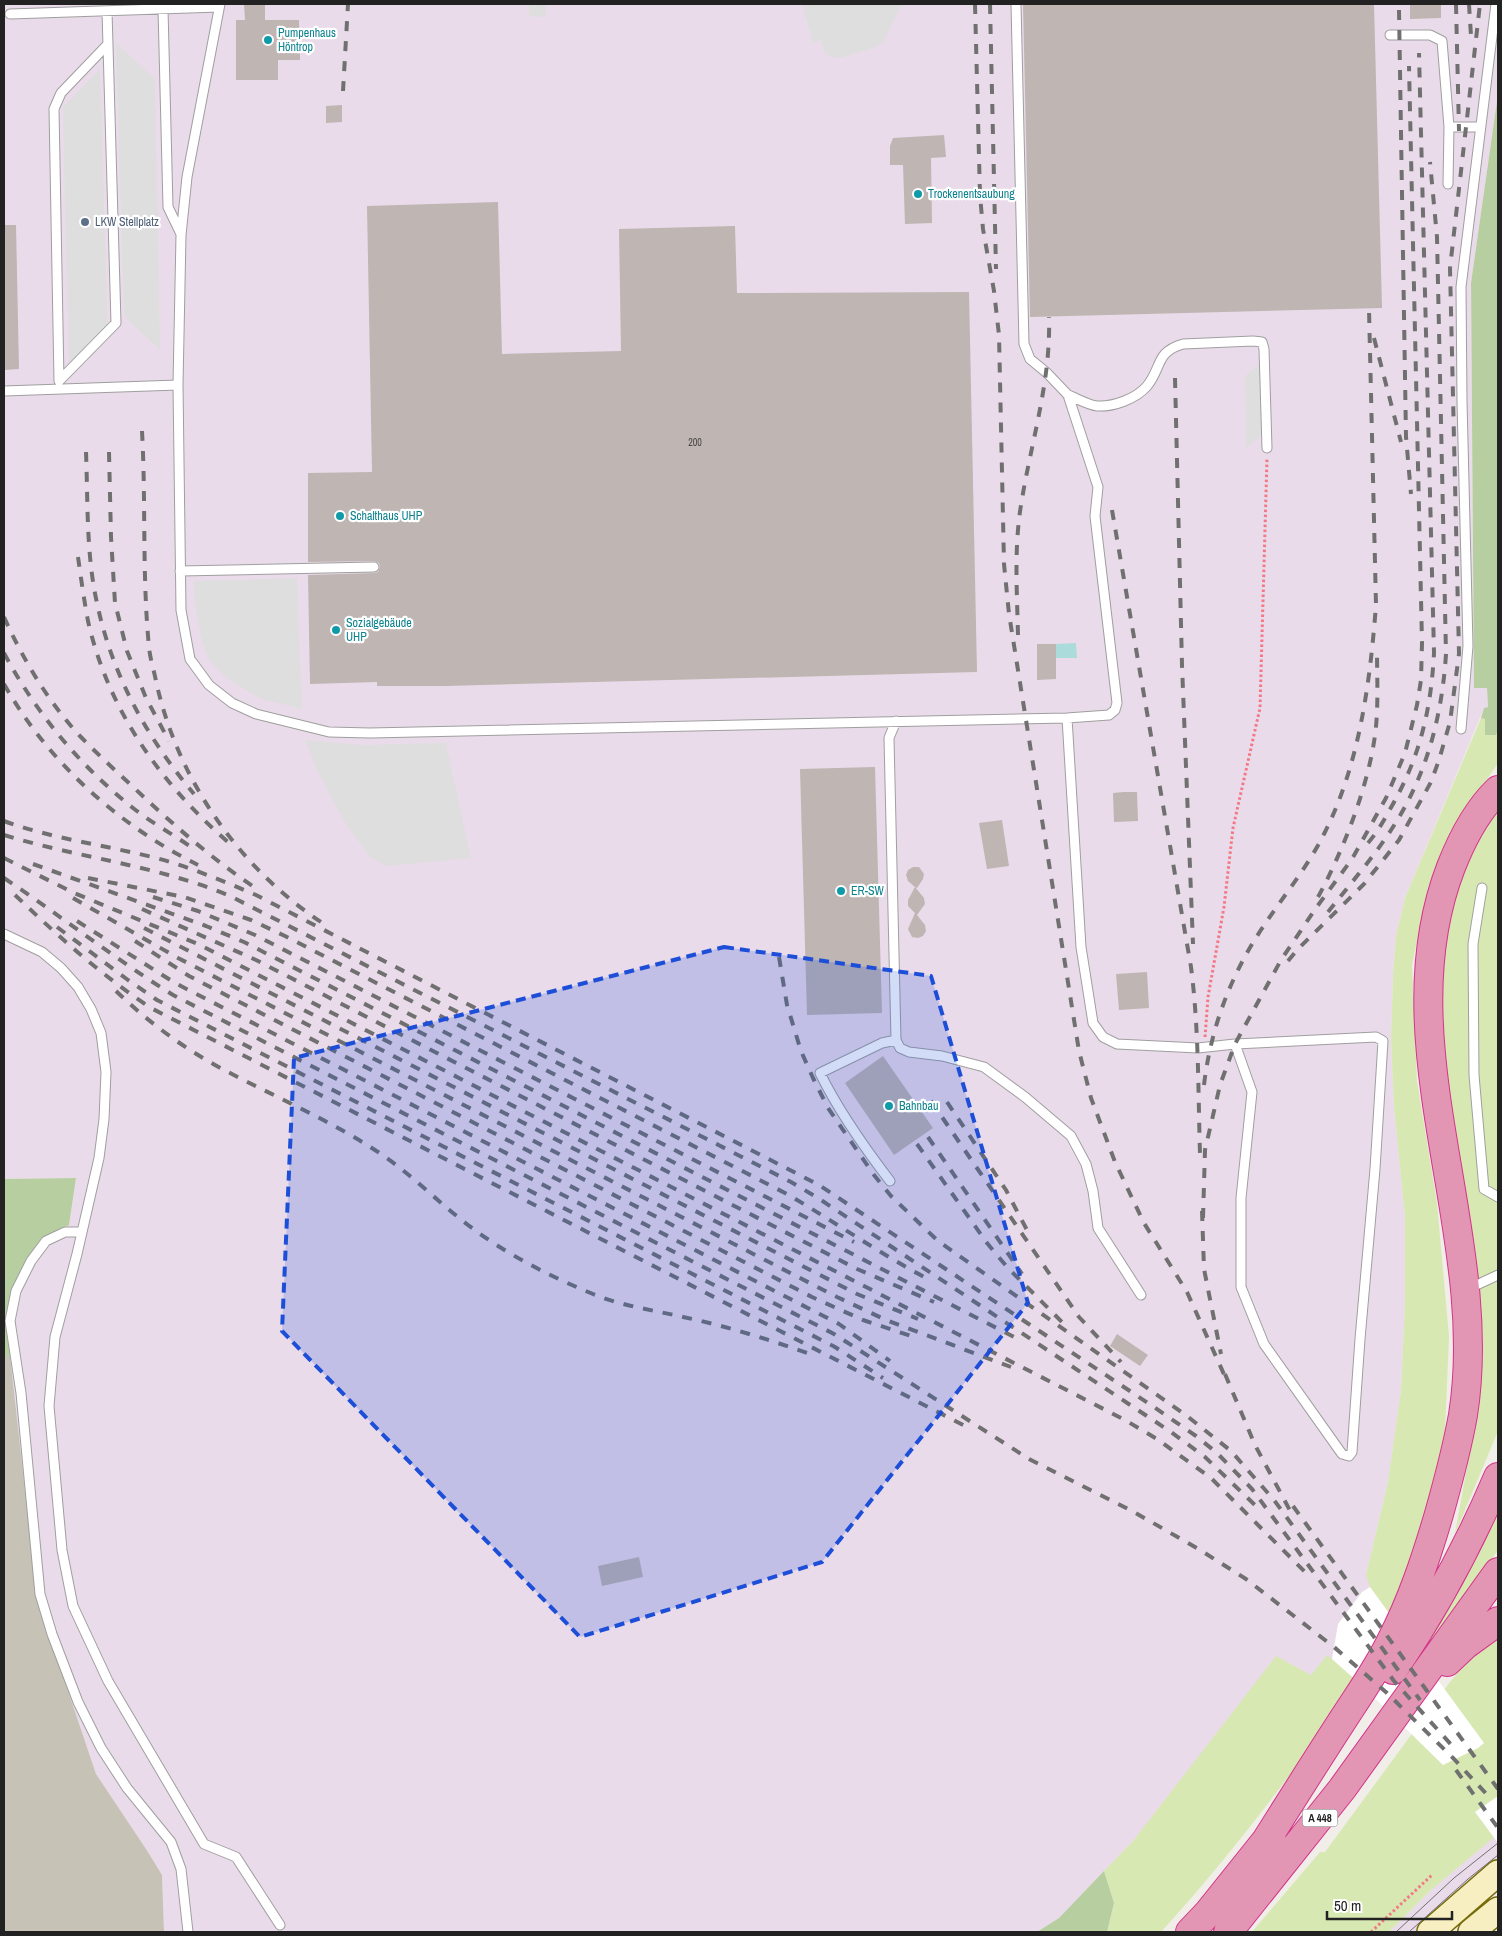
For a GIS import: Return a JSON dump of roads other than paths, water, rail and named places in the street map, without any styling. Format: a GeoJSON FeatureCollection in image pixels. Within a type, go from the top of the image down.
{"type":"FeatureCollection","features":[{"type":"Feature","properties":{"kind":"highway"},"geometry":{"type":"LineString","coordinates":[[1262,1847],[1392,1641],[1424,1566],[1457,1447],[1464,1411],[1467,1370],[1466,1290],[1433,1075],[1428,1002],[1429,957],[1440,898],[1458,850],[1475,818],[1498,790]]}},
{"type":"Feature","properties":{"kind":"highway","name":"A 448"},"geometry":{"type":"LineString","coordinates":[[1190,1932],[1262,1847],[1358,1720],[1411,1644],[1457,1562],[1498,1477]]}},
{"type":"Feature","properties":{"kind":"highway"},"geometry":{"type":"LineString","coordinates":[[1408,1700],[1498,1572]]}},
{"type":"Feature","properties":{"kind":"highway"},"geometry":{"type":"LineString","coordinates":[[1408,1700],[1465,1645],[1498,1621]]}},
{"type":"Feature","properties":{"kind":"highway","name":"A 448"},"geometry":{"type":"LineString","coordinates":[[1228,1932],[1342,1789],[1408,1700]]}},
{"type":"Feature","properties":{"kind":"main road"},"geometry":{"type":"LineString","coordinates":[[1430,1932],[1498,1873]]}},
{"type":"Feature","properties":{"kind":"main road"},"geometry":{"type":"LineString","coordinates":[[1471,1932],[1498,1910]]}},
{"type":"Feature","properties":{"kind":"lane"},"geometry":{"type":"LineString","coordinates":[[1016,4],[1024,344],[1030,359],[1047,373],[1068,395],[1096,406],[1132,398],[1147,386],[1165,353],[1174,346],[1183,344],[1262,342],[1264,349],[1267,448]]}},
{"type":"Feature","properties":{"kind":"lane"},"geometry":{"type":"LineString","coordinates":[[1461,729],[1468,646],[1461,287],[1496,4]]}},
{"type":"Feature","properties":{"kind":"lane"},"geometry":{"type":"LineString","coordinates":[[10,14],[220,6],[187,177],[181,234],[178,385],[181,610],[190,659],[209,685],[232,703],[256,714],[329,732],[412,733],[1067,718],[1109,715],[1117,703],[1095,516],[1098,487],[1068,395]]}},
{"type":"Feature","properties":{"kind":"lane"},"geometry":{"type":"LineString","coordinates":[[163,9],[168,206],[181,234]]}},
{"type":"Feature","properties":{"kind":"lane"},"geometry":{"type":"LineString","coordinates":[[59,385],[116,323],[107,11]]}},
{"type":"Feature","properties":{"kind":"lane"},"geometry":{"type":"LineString","coordinates":[[1390,34],[1430,35],[1442,41],[1449,126],[1448,184]]}},
{"type":"Feature","properties":{"kind":"lane"},"geometry":{"type":"LineString","coordinates":[[59,385],[54,109],[62,93],[108,44]]}},
{"type":"Feature","properties":{"kind":"lane"},"geometry":{"type":"LineString","coordinates":[[1449,126],[1480,127]]}},
{"type":"Feature","properties":{"kind":"lane"},"geometry":{"type":"LineString","coordinates":[[4,391],[59,385],[178,385]]}},
{"type":"Feature","properties":{"kind":"lane"},"geometry":{"type":"LineString","coordinates":[[180,572],[374,567]]}},
{"type":"Feature","properties":{"kind":"lane"},"geometry":{"type":"LineString","coordinates":[[1067,718],[1082,947],[1093,1023],[1103,1037],[1118,1044],[1204,1047],[1235,1044],[1376,1037],[1383,1041],[1375,1169],[1352,1452],[1349,1456],[1342,1454],[1264,1344],[1240,1287],[1241,1198],[1252,1092],[1235,1044]]}},
{"type":"Feature","properties":{"kind":"lane"},"geometry":{"type":"LineString","coordinates":[[896,721],[889,738],[896,1040],[900,1048],[908,1052],[942,1056],[984,1067],[1025,1096],[1071,1136],[1086,1164],[1093,1192],[1098,1228],[1141,1295]]}},
{"type":"Feature","properties":{"kind":"lane"},"geometry":{"type":"LineString","coordinates":[[1482,888],[1473,944],[1474,1075],[1484,1189],[1498,1197]]}},
{"type":"Feature","properties":{"kind":"lane"},"geometry":{"type":"LineString","coordinates":[[4,934],[42,952],[61,968],[78,987],[91,1009],[100,1033],[106,1072],[104,1119],[99,1158],[82,1232],[54,1337],[49,1406],[62,1550],[73,1606],[108,1681],[204,1844],[236,1857],[280,1925]]}},
{"type":"Feature","properties":{"kind":"lane"},"geometry":{"type":"LineString","coordinates":[[890,1181],[833,1099],[820,1072],[882,1043],[896,1040]]}},
{"type":"Feature","properties":{"kind":"lane"},"geometry":{"type":"LineString","coordinates":[[82,1232],[65,1232],[46,1240],[31,1261],[16,1291],[10,1321],[21,1393],[40,1594],[52,1634],[78,1702],[101,1748],[127,1788],[171,1842],[181,1869],[188,1932]]}},
{"type":"Feature","properties":{"kind":"lane"},"geometry":{"type":"LineString","coordinates":[[1466,1290],[1498,1275]]}},
{"type":"Feature","properties":{"kind":"water"},"geometry":{"type":"Polygon","coordinates":[[[1076,643],[1077,658],[1056,658],[1056,644],[1076,643]]]}},
{"type":"Feature","properties":{"kind":"tram line"},"geometry":{"type":"LineString","coordinates":[[1396,1932],[1454,1878],[1498,1843]]}},
{"type":"Feature","properties":{"kind":"tram line"},"geometry":{"type":"LineString","coordinates":[[1409,1932],[1498,1855]]}},
{"type":"Feature","properties":{"kind":"railway"},"geometry":{"type":"LineString","coordinates":[[343,91],[348,4]]}},
{"type":"Feature","properties":{"kind":"railway"},"geometry":{"type":"LineString","coordinates":[[975,4],[980,195],[983,229],[994,291],[999,335],[1004,564],[1009,614],[1079,1051],[1091,1098],[1115,1162],[1144,1223],[1187,1292],[1227,1381]]}},
{"type":"Feature","properties":{"kind":"railway"},"geometry":{"type":"LineString","coordinates":[[990,4],[996,269]]}},
{"type":"Feature","properties":{"kind":"railway"},"geometry":{"type":"LineString","coordinates":[[1456,4],[1459,131]]}},
{"type":"Feature","properties":{"kind":"railway"},"geometry":{"type":"LineString","coordinates":[[1469,4],[1471,36]]}},
{"type":"Feature","properties":{"kind":"railway"},"geometry":{"type":"LineString","coordinates":[[1288,961],[1364,884],[1399,840],[1431,782],[1450,722],[1459,654],[1450,268],[1480,4]]}},
{"type":"Feature","properties":{"kind":"railway"},"geometry":{"type":"LineString","coordinates":[[1399,10],[1406,437],[1411,494]]}},
{"type":"Feature","properties":{"kind":"railway"},"geometry":{"type":"LineString","coordinates":[[1368,843],[1382,824],[1416,754],[1430,695],[1434,653],[1419,53]]}},
{"type":"Feature","properties":{"kind":"railway"},"geometry":{"type":"LineString","coordinates":[[1203,1218],[1205,1150],[1220,1085],[1235,1044],[1281,960],[1352,859],[1386,798],[1405,753],[1417,705],[1421,680],[1422,643],[1409,66]]}},
{"type":"Feature","properties":{"kind":"railway"},"geometry":{"type":"LineString","coordinates":[[1328,912],[1370,860],[1405,807],[1424,765],[1441,700],[1446,654],[1437,237],[1430,162]]}},
{"type":"Feature","properties":{"kind":"railway"},"geometry":{"type":"LineString","coordinates":[[1204,1085],[1212,1042],[1233,980],[1253,942],[1319,844],[1337,805],[1355,750],[1366,692],[1376,605],[1369,309]]}},
{"type":"Feature","properties":{"kind":"railway"},"geometry":{"type":"LineString","coordinates":[[1018,635],[1017,537],[1025,482],[1044,388],[1049,341],[1049,317]]}},
{"type":"Feature","properties":{"kind":"railway"},"geometry":{"type":"LineString","coordinates":[[1374,338],[1401,442]]}},
{"type":"Feature","properties":{"kind":"railway"},"geometry":{"type":"LineString","coordinates":[[1175,378],[1182,665],[1193,944]]}},
{"type":"Feature","properties":{"kind":"railway"},"geometry":{"type":"LineString","coordinates":[[142,431],[149,647],[166,717],[179,752],[215,817],[263,875],[291,900],[321,922]]}},
{"type":"Feature","properties":{"kind":"railway"},"geometry":{"type":"LineString","coordinates":[[86,452],[91,566],[93,584],[104,630],[112,655],[133,704],[161,751],[194,794]]}},
{"type":"Feature","properties":{"kind":"railway"},"geometry":{"type":"LineString","coordinates":[[109,452],[115,603],[127,651],[146,698],[169,741]]}},
{"type":"Feature","properties":{"kind":"railway"},"geometry":{"type":"LineString","coordinates":[[1112,510],[1191,967],[1197,1037],[1200,1154]]}},
{"type":"Feature","properties":{"kind":"railway"},"geometry":{"type":"LineString","coordinates":[[78,557],[88,621],[97,654],[123,715],[140,743],[181,796],[229,843]]}},
{"type":"Feature","properties":{"kind":"railway"},"geometry":{"type":"LineString","coordinates":[[4,617],[37,679],[56,708],[79,735],[188,837],[216,860],[260,891]]}},
{"type":"Feature","properties":{"kind":"railway"},"geometry":{"type":"LineString","coordinates":[[1318,897],[1336,861],[1352,822],[1370,761],[1377,719],[1377,650]]}},
{"type":"Feature","properties":{"kind":"railway"},"geometry":{"type":"LineString","coordinates":[[4,653],[30,697],[77,756],[133,808],[194,849]]}},
{"type":"Feature","properties":{"kind":"railway"},"geometry":{"type":"LineString","coordinates":[[4,684],[42,740],[88,789],[140,831],[198,865]]}},
{"type":"Feature","properties":{"kind":"railway"},"geometry":{"type":"LineString","coordinates":[[4,821],[41,833],[137,853],[169,862],[256,895],[819,1185],[1148,1403],[1217,1453],[1252,1489],[1394,1681],[1455,1749]]}},
{"type":"Feature","properties":{"kind":"railway"},"geometry":{"type":"LineString","coordinates":[[4,835],[146,869],[202,885],[230,896],[791,1182],[1171,1432],[1205,1457],[1258,1508]]}},
{"type":"Feature","properties":{"kind":"railway"},"geometry":{"type":"LineString","coordinates":[[4,858],[74,893],[198,944],[1125,1420],[1157,1439],[1211,1478],[1309,1576]]}},
{"type":"Feature","properties":{"kind":"railway"},"geometry":{"type":"LineString","coordinates":[[33,864],[206,926],[244,942],[1022,1341]]}},
{"type":"Feature","properties":{"kind":"railway"},"geometry":{"type":"LineString","coordinates":[[4,878],[173,995],[834,1334],[1029,1459],[1134,1512],[1200,1550],[1246,1579],[1334,1647],[1387,1693],[1454,1759],[1492,1800]]}},
{"type":"Feature","properties":{"kind":"railway"},"geometry":{"type":"LineString","coordinates":[[88,878],[184,897],[251,920],[285,936],[787,1194],[893,1260],[930,1280]]}},
{"type":"Feature","properties":{"kind":"railway"},"geometry":{"type":"LineString","coordinates":[[15,895],[80,954],[151,1008],[969,1428]]}},
{"type":"Feature","properties":{"kind":"railway"},"geometry":{"type":"LineString","coordinates":[[153,897],[198,911],[255,935],[854,1242]]}},
{"type":"Feature","properties":{"kind":"railway"},"geometry":{"type":"LineString","coordinates":[[73,898],[178,958],[837,1297],[886,1320],[1011,1367]]}},
{"type":"Feature","properties":{"kind":"railway"},"geometry":{"type":"LineString","coordinates":[[142,909],[256,960],[857,1269],[934,1302]]}},
{"type":"Feature","properties":{"kind":"railway"},"geometry":{"type":"LineString","coordinates":[[77,921],[175,983],[839,1324],[890,1361]]}},
{"type":"Feature","properties":{"kind":"railway"},"geometry":{"type":"LineString","coordinates":[[57,927],[157,1000],[835,1347],[883,1378]]}},
{"type":"Feature","properties":{"kind":"railway"},"geometry":{"type":"LineString","coordinates":[[144,928],[857,1294],[918,1319]]}},
{"type":"Feature","properties":{"kind":"railway"},"geometry":{"type":"LineString","coordinates":[[135,941],[189,976],[812,1297],[863,1320],[914,1337]]}},
{"type":"Feature","properties":{"kind":"railway"},"geometry":{"type":"LineString","coordinates":[[779,957],[787,1005],[801,1051],[813,1078],[828,1108],[874,1175],[891,1196],[938,1241],[1187,1416],[1231,1451],[1274,1500],[1420,1700]]}},
{"type":"Feature","properties":{"kind":"railway"},"geometry":{"type":"LineString","coordinates":[[116,991],[139,1012],[188,1049],[341,1130],[381,1154],[482,1236],[528,1264],[560,1280],[604,1298],[626,1305],[732,1329],[813,1355]]}},
{"type":"Feature","properties":{"kind":"railway"},"geometry":{"type":"LineString","coordinates":[[931,1101],[1079,1317],[1121,1362]]}},
{"type":"Feature","properties":{"kind":"railway"},"geometry":{"type":"LineString","coordinates":[[947,1102],[1006,1190],[1029,1234]]}},
{"type":"Feature","properties":{"kind":"railway"},"geometry":{"type":"LineString","coordinates":[[928,1137],[1022,1274]]}},
{"type":"Feature","properties":{"kind":"railway"},"geometry":{"type":"LineString","coordinates":[[917,1144],[987,1243],[1007,1267],[1064,1324]]}},
{"type":"Feature","properties":{"kind":"railway"},"geometry":{"type":"LineString","coordinates":[[1202,1211],[1204,1269],[1221,1354]]}},
{"type":"Feature","properties":{"kind":"railway"},"geometry":{"type":"LineString","coordinates":[[1225,1374],[1255,1445],[1294,1518]]}},
{"type":"Feature","properties":{"kind":"railway"},"geometry":{"type":"LineString","coordinates":[[1293,1506],[1498,1789]]}},
{"type":"Feature","properties":{"kind":"railway"},"geometry":{"type":"LineString","coordinates":[[1456,1770],[1498,1828]]}},
{"type":"Feature","properties":{"kind":"place","name":"Pumpenhaus Höntrop"},"geometry":{"type":"Point","coordinates":[268,40]}},
{"type":"Feature","properties":{"kind":"place","name":"Trockenentsaubung"},"geometry":{"type":"Point","coordinates":[918,194]}},
{"type":"Feature","properties":{"kind":"place","name":"LKW Stellplatz"},"geometry":{"type":"Point","coordinates":[85,222]}},
{"type":"Feature","properties":{"kind":"place","name":"Schalthaus UHP"},"geometry":{"type":"Point","coordinates":[340,516]}},
{"type":"Feature","properties":{"kind":"place","name":"Sozialgebäude UHP"},"geometry":{"type":"Point","coordinates":[336,630]}},
{"type":"Feature","properties":{"kind":"place","name":"ER-SW"},"geometry":{"type":"Point","coordinates":[841,891]}},
{"type":"Feature","properties":{"kind":"place","name":"Bahnbau"},"geometry":{"type":"Point","coordinates":[889,1106]}}]}
